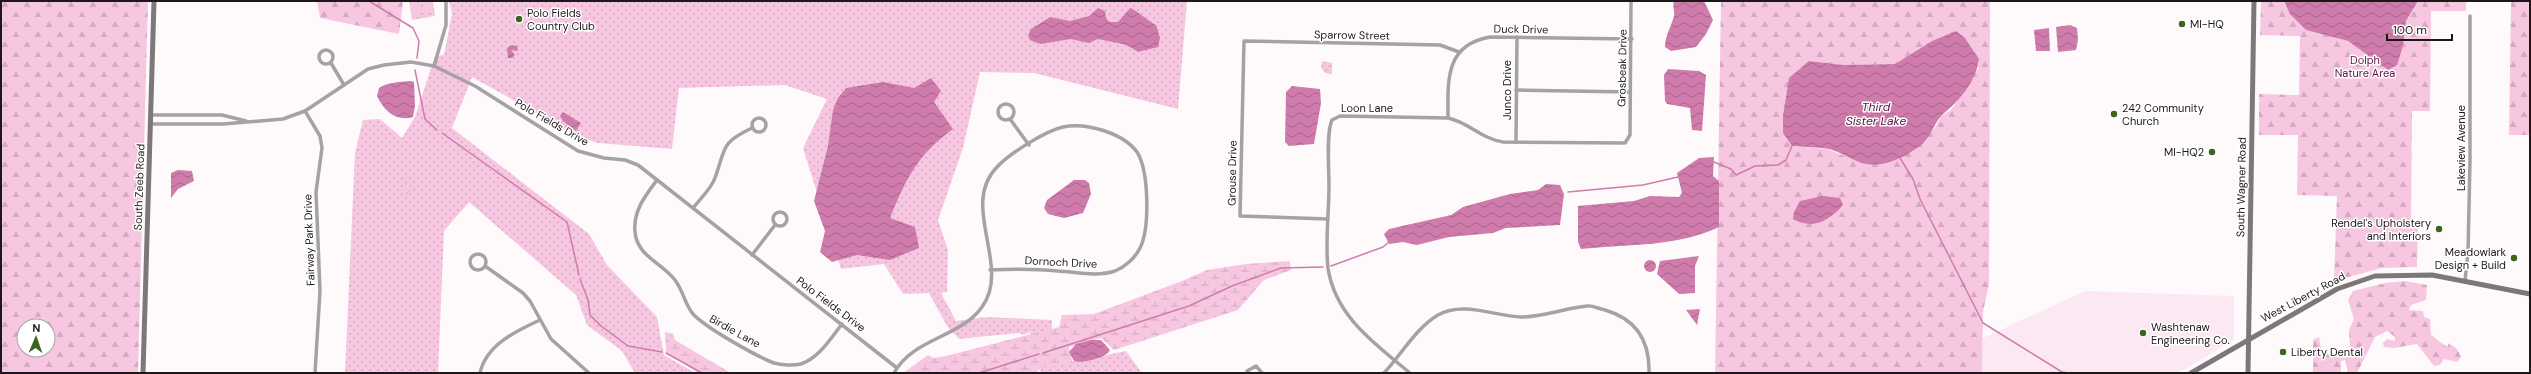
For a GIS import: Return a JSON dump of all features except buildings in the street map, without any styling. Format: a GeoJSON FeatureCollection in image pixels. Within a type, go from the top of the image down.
{"type":"FeatureCollection","features":[{"type":"Feature","properties":{"kind":"main road","name":"South Zeeb Road"},"geometry":{"type":"LineString","coordinates":[[143,373],[154,1]]}},
{"type":"Feature","properties":{"kind":"main road","name":"South Wagner Road"},"geometry":{"type":"LineString","coordinates":[[2248,373],[2254,1]]}},
{"type":"Feature","properties":{"kind":"main road","name":"West Liberty Road"},"geometry":{"type":"LineString","coordinates":[[2191,373],[2337,289],[2361,279],[2405,273],[2432,275],[2530,294]]}},
{"type":"Feature","properties":{"kind":"street"},"geometry":{"type":"LineString","coordinates":[[434,66],[446,25],[446,1]]}},
{"type":"Feature","properties":{"kind":"street","name":"Grosbeak Drive"},"geometry":{"type":"LineString","coordinates":[[1630,135],[1632,39],[1631,1]]}},
{"type":"Feature","properties":{"kind":"street","name":"Lakeview Avenue"},"geometry":{"type":"LineString","coordinates":[[2465,281],[2468,252],[2470,161],[2470,16]]}},
{"type":"Feature","properties":{"kind":"street","name":"Duck Drive"},"geometry":{"type":"LineString","coordinates":[[1459,52],[1483,38],[1517,37],[1632,39]]}},
{"type":"Feature","properties":{"kind":"street","name":"Junco Drive"},"geometry":{"type":"LineString","coordinates":[[1516,142],[1517,37]]}},
{"type":"Feature","properties":{"kind":"street","name":"Sparrow Street"},"geometry":{"type":"LineString","coordinates":[[1244,41],[1440,45],[1459,52]]}},
{"type":"Feature","properties":{"kind":"street","name":"Grouse Drive"},"geometry":{"type":"LineString","coordinates":[[1244,41],[1240,216],[1328,219]]}},
{"type":"Feature","properties":{"kind":"street"},"geometry":{"type":"LineString","coordinates":[[331,63],[324,64],[320,60],[319,56],[323,50],[328,49],[334,54],[331,63],[344,85]]}},
{"type":"Feature","properties":{"kind":"street"},"geometry":{"type":"LineString","coordinates":[[1448,118],[1449,75],[1459,52]]}},
{"type":"Feature","properties":{"kind":"street","name":"Polo Fields Drive"},"geometry":{"type":"LineString","coordinates":[[151,124],[215,124],[283,119],[305,111],[368,70],[384,65],[411,62],[434,66],[475,86],[578,151],[598,157],[625,160],[638,165],[897,368]]}},
{"type":"Feature","properties":{"kind":"street"},"geometry":{"type":"LineString","coordinates":[[1516,90],[1630,92]]}},
{"type":"Feature","properties":{"kind":"street"},"geometry":{"type":"LineString","coordinates":[[1002,105],[1010,105],[1013,109],[1010,119],[1003,119],[999,116],[999,108],[1002,105]]}},
{"type":"Feature","properties":{"kind":"street","name":"Fairway Park Drive"},"geometry":{"type":"LineString","coordinates":[[305,111],[320,136],[322,148],[316,192],[320,291],[315,373]]}},
{"type":"Feature","properties":{"kind":"street","name":"Polo Fields Drive"},"geometry":{"type":"LineString","coordinates":[[151,115],[215,115],[249,122]]}},
{"type":"Feature","properties":{"kind":"street"},"geometry":{"type":"LineString","coordinates":[[215,115],[215,124]]}},
{"type":"Feature","properties":{"kind":"street","name":"Loon Lane"},"geometry":{"type":"LineString","coordinates":[[1410,373],[1359,330],[1348,317],[1335,294],[1328,267],[1328,219],[1332,120],[1340,116],[1448,118],[1456,120],[1492,141],[1625,143],[1630,135]]}},
{"type":"Feature","properties":{"kind":"street"},"geometry":{"type":"LineString","coordinates":[[758,118],[766,122],[765,129],[762,132],[757,132],[752,128],[752,123],[758,118]]}},
{"type":"Feature","properties":{"kind":"street"},"geometry":{"type":"LineString","coordinates":[[1010,119],[1029,145]]}},
{"type":"Feature","properties":{"kind":"street","name":"Dornoch Drive"},"geometry":{"type":"LineString","coordinates":[[894,373],[908,355],[974,316],[988,298],[992,278],[990,270],[983,211],[985,186],[996,168],[1052,131],[1075,126],[1113,134],[1130,143],[1143,163],[1145,177],[1145,229],[1140,247],[1125,265],[1104,273],[990,270]]}},
{"type":"Feature","properties":{"kind":"street"},"geometry":{"type":"LineString","coordinates":[[693,208],[715,179],[722,152],[728,143],[752,128]]}},
{"type":"Feature","properties":{"kind":"street","name":"Birdie Lane"},"geometry":{"type":"LineString","coordinates":[[657,180],[637,211],[635,233],[637,240],[652,261],[675,280],[692,313],[705,325],[774,363],[788,365],[800,364],[810,359],[821,350],[842,324]]}},
{"type":"Feature","properties":{"kind":"street"},"geometry":{"type":"LineString","coordinates":[[781,212],[785,214],[787,221],[784,225],[775,225],[772,221],[774,214],[781,212]]}},
{"type":"Feature","properties":{"kind":"street"},"geometry":{"type":"LineString","coordinates":[[752,255],[775,225]]}},
{"type":"Feature","properties":{"kind":"street"},"geometry":{"type":"LineString","coordinates":[[474,255],[482,255],[485,258],[485,266],[481,269],[474,268],[471,259],[474,255]]}},
{"type":"Feature","properties":{"kind":"street"},"geometry":{"type":"LineString","coordinates":[[485,266],[523,293],[530,301],[551,339],[562,351],[589,373]]}},
{"type":"Feature","properties":{"kind":"street"},"geometry":{"type":"LineString","coordinates":[[1384,373],[1418,333],[1438,315],[1465,308],[1521,317],[1538,316],[1588,306],[1620,315],[1640,331],[1649,356],[1648,373]]}},
{"type":"Feature","properties":{"kind":"street"},"geometry":{"type":"LineString","coordinates":[[480,373],[481,366],[492,350],[510,336],[540,320]]}},
{"type":"Feature","properties":{"kind":"street"},"geometry":{"type":"LineString","coordinates":[[1248,372],[1256,366],[1262,373]]}},
{"type":"Feature","properties":{"kind":"shaded area"},"geometry":{"type":"Polygon","coordinates":[[[2085,291],[2234,296],[2234,340],[2178,373],[1982,373],[1983,338],[2085,291]]]}},
{"type":"Feature","properties":{"kind":"green space"},"geometry":{"type":"Polygon","coordinates":[[[1,1],[148,1],[138,373],[1,373],[1,1]]]}},
{"type":"Feature","properties":{"kind":"green space"},"geometry":{"type":"Polygon","coordinates":[[[317,1],[403,1],[399,34],[320,18],[317,1]]]}},
{"type":"Feature","properties":{"kind":"green space"},"geometry":{"type":"Polygon","coordinates":[[[409,1],[433,1],[435,16],[412,20],[409,1]]]}},
{"type":"Feature","properties":{"kind":"green space"},"geometry":{"type":"Polygon","coordinates":[[[411,1],[418,1],[421,14],[413,15],[411,1]]]}},
{"type":"Feature","properties":{"kind":"green space"},"geometry":{"type":"Polygon","coordinates":[[[423,1],[431,1],[432,12],[425,14],[423,1]]]}},
{"type":"Feature","properties":{"kind":"green space"},"geometry":{"type":"Polygon","coordinates":[[[449,1],[1187,1],[1178,109],[1034,73],[980,72],[963,148],[938,220],[948,250],[947,292],[941,293],[956,321],[987,317],[1052,320],[1051,366],[1126,351],[1142,373],[1041,373],[1030,332],[1024,335],[1019,333],[959,339],[947,326],[929,293],[903,294],[884,264],[841,269],[803,148],[827,99],[785,85],[679,88],[672,149],[598,143],[577,136],[472,77],[452,128],[589,234],[607,265],[657,317],[664,355],[695,373],[635,373],[622,351],[587,325],[576,295],[469,202],[444,231],[438,373],[345,373],[355,153],[363,120],[380,119],[402,138],[415,117],[435,56],[444,55],[452,14],[449,1]]]}},
{"type":"Feature","properties":{"kind":"green space"},"geometry":{"type":"Polygon","coordinates":[[[1721,1],[1990,1],[1989,284],[1983,312],[1982,373],[1715,373],[1721,1]],[[1965,38],[1932,41],[1895,64],[1844,65],[1809,61],[1792,146],[1827,149],[1860,162],[1935,128],[1941,116],[1951,110],[1978,69],[1979,59],[1965,38]]]}},
{"type":"Feature","properties":{"kind":"green space","name":"Dolph Nature Area"},"geometry":{"type":"Polygon","coordinates":[[[2261,1],[2284,1],[2285,5],[2306,30],[2348,41],[2388,70],[2403,46],[2406,21],[2418,1],[2466,1],[2466,11],[2431,11],[2430,111],[2412,111],[2411,221],[2418,222],[2417,267],[2382,268],[2334,281],[2337,196],[2297,195],[2298,135],[2259,135],[2259,94],[2299,95],[2300,36],[2260,35],[2261,1]]]}},
{"type":"Feature","properties":{"kind":"green space"},"geometry":{"type":"Polygon","coordinates":[[[2466,1],[2530,1],[2530,135],[2509,135],[2511,2],[2466,1]]]}},
{"type":"Feature","properties":{"kind":"green space"},"geometry":{"type":"Polygon","coordinates":[[[1322,61],[1332,63],[1332,74],[1325,73],[1321,68],[1322,61]]]}},
{"type":"Feature","properties":{"kind":"green space"},"geometry":{"type":"Polygon","coordinates":[[[406,181],[410,182],[409,194],[404,193],[406,181]]]}},
{"type":"Feature","properties":{"kind":"green space"},"geometry":{"type":"Polygon","coordinates":[[[1290,261],[1291,270],[1264,280],[1238,310],[1114,350],[1101,338],[1069,347],[1073,364],[1043,367],[1035,373],[903,373],[928,355],[934,358],[946,356],[1059,327],[1062,315],[1094,314],[1207,270],[1246,264],[1290,261]]]}},
{"type":"Feature","properties":{"kind":"green space"},"geometry":{"type":"Polygon","coordinates":[[[2405,281],[2427,285],[2426,300],[2411,305],[2409,310],[2423,311],[2424,317],[2430,319],[2431,335],[2447,347],[2449,343],[2457,349],[2461,357],[2457,362],[2444,359],[2440,365],[2434,366],[2417,344],[2394,348],[2384,347],[2383,343],[2387,339],[2395,341],[2395,337],[2387,331],[2375,337],[2357,373],[2348,373],[2345,360],[2341,361],[2341,373],[2313,373],[2313,340],[2319,337],[2322,353],[2342,358],[2350,349],[2349,330],[2354,319],[2348,300],[2353,291],[2385,283],[2405,281]]]}},
{"type":"Feature","properties":{"kind":"green space"},"geometry":{"type":"Polygon","coordinates":[[[665,332],[673,334],[675,340],[731,373],[698,373],[666,352],[665,332]]]}},
{"type":"Feature","properties":{"kind":"water"},"geometry":{"type":"Polygon","coordinates":[[[1674,1],[1704,1],[1713,20],[1706,34],[1696,47],[1671,51],[1665,47],[1667,35],[1674,16],[1674,1]]]}},
{"type":"Feature","properties":{"kind":"water"},"geometry":{"type":"Polygon","coordinates":[[[2284,1],[2418,1],[2406,21],[2403,46],[2397,65],[2388,70],[2348,41],[2306,30],[2290,14],[2284,1]]]}},
{"type":"Feature","properties":{"kind":"water"},"geometry":{"type":"Polygon","coordinates":[[[1098,8],[1105,11],[1106,18],[1109,22],[1118,22],[1130,8],[1134,10],[1156,25],[1160,38],[1158,47],[1138,52],[1127,45],[1098,39],[1089,43],[1071,39],[1040,44],[1030,40],[1028,36],[1031,29],[1050,17],[1070,21],[1089,16],[1098,8]]]}},
{"type":"Feature","properties":{"kind":"water"},"geometry":{"type":"Polygon","coordinates":[[[2070,25],[2077,28],[2078,40],[2076,50],[2058,52],[2056,27],[2070,25]]]}},
{"type":"Feature","properties":{"kind":"water"},"geometry":{"type":"Polygon","coordinates":[[[2049,28],[2050,51],[2036,51],[2034,30],[2049,28]]]}},
{"type":"Feature","properties":{"kind":"water","name":"Third Sister Lake"},"geometry":{"type":"Polygon","coordinates":[[[1956,31],[1965,38],[1979,59],[1974,75],[1966,90],[1955,104],[1939,118],[1924,142],[1907,154],[1884,164],[1867,164],[1829,149],[1792,146],[1783,133],[1783,116],[1789,78],[1809,61],[1844,65],[1895,64],[1932,41],[1956,31]]]}},
{"type":"Feature","properties":{"kind":"water"},"geometry":{"type":"Polygon","coordinates":[[[512,45],[517,46],[518,51],[511,50],[515,55],[512,58],[508,58],[507,48],[512,45]]]}},
{"type":"Feature","properties":{"kind":"water"},"geometry":{"type":"Polygon","coordinates":[[[1668,69],[1699,71],[1706,75],[1702,131],[1692,130],[1690,108],[1667,104],[1665,101],[1664,75],[1668,69]]]}},
{"type":"Feature","properties":{"kind":"water"},"geometry":{"type":"Polygon","coordinates":[[[931,78],[941,91],[934,102],[953,129],[930,148],[921,158],[907,180],[890,218],[915,227],[919,248],[890,260],[857,255],[832,262],[820,252],[825,231],[814,201],[828,146],[833,110],[838,98],[846,88],[883,82],[914,88],[931,78]]]}},
{"type":"Feature","properties":{"kind":"water"},"geometry":{"type":"Polygon","coordinates":[[[414,82],[415,106],[413,117],[396,117],[387,111],[377,96],[379,88],[390,83],[414,82]]]}},
{"type":"Feature","properties":{"kind":"water"},"geometry":{"type":"Polygon","coordinates":[[[1292,86],[1320,89],[1321,103],[1314,144],[1289,146],[1285,142],[1286,92],[1292,86]]]}},
{"type":"Feature","properties":{"kind":"water"},"geometry":{"type":"Polygon","coordinates":[[[563,112],[581,123],[576,131],[563,121],[560,116],[563,112]]]}},
{"type":"Feature","properties":{"kind":"water"},"geometry":{"type":"Polygon","coordinates":[[[1714,157],[1713,176],[1719,181],[1719,227],[1686,238],[1652,244],[1581,249],[1578,242],[1578,206],[1634,201],[1650,196],[1679,197],[1682,193],[1677,173],[1699,158],[1714,157]]]}},
{"type":"Feature","properties":{"kind":"water"},"geometry":{"type":"Polygon","coordinates":[[[178,170],[192,171],[194,181],[178,189],[171,198],[171,173],[178,170]]]}},
{"type":"Feature","properties":{"kind":"water"},"geometry":{"type":"Polygon","coordinates":[[[1074,180],[1085,180],[1089,183],[1091,194],[1083,213],[1064,218],[1048,214],[1044,208],[1047,200],[1074,180]]]}},
{"type":"Feature","properties":{"kind":"water"},"geometry":{"type":"Polygon","coordinates":[[[1546,184],[1560,185],[1564,194],[1560,225],[1506,228],[1493,233],[1449,237],[1417,245],[1403,242],[1389,244],[1384,234],[1389,229],[1451,215],[1463,207],[1510,194],[1538,190],[1546,184]]]}},
{"type":"Feature","properties":{"kind":"water"},"geometry":{"type":"Polygon","coordinates":[[[1823,196],[1840,198],[1843,205],[1838,211],[1826,219],[1814,224],[1807,224],[1793,219],[1794,212],[1800,201],[1823,196]]]}},
{"type":"Feature","properties":{"kind":"water"},"geometry":{"type":"Polygon","coordinates":[[[1699,256],[1695,266],[1695,293],[1679,294],[1657,274],[1660,261],[1699,256]]]}},
{"type":"Feature","properties":{"kind":"water"},"geometry":{"type":"Polygon","coordinates":[[[1648,260],[1652,260],[1656,266],[1652,272],[1648,272],[1644,268],[1644,264],[1648,260]]]}},
{"type":"Feature","properties":{"kind":"water"},"geometry":{"type":"Polygon","coordinates":[[[1700,309],[1697,325],[1686,310],[1700,309]]]}},
{"type":"Feature","properties":{"kind":"water"},"geometry":{"type":"Polygon","coordinates":[[[1091,340],[1101,340],[1110,350],[1104,356],[1094,360],[1082,362],[1074,361],[1069,352],[1076,344],[1091,340]]]}},
{"type":"Feature","properties":{"kind":"waterway"},"geometry":{"type":"LineString","coordinates":[[369,1],[413,28],[419,41],[417,58]]}},
{"type":"Feature","properties":{"kind":"waterway"},"geometry":{"type":"LineString","coordinates":[[415,70],[425,119],[437,130]]}},
{"type":"Feature","properties":{"kind":"waterway"},"geometry":{"type":"LineString","coordinates":[[442,133],[567,222],[579,275]]}},
{"type":"Feature","properties":{"kind":"waterway"},"geometry":{"type":"LineString","coordinates":[[1714,162],[1731,169],[1736,175],[1755,166],[1778,165],[1786,160],[1792,146]]}},
{"type":"Feature","properties":{"kind":"waterway"},"geometry":{"type":"LineString","coordinates":[[1900,158],[1913,179],[1920,199],[1983,323],[2062,372],[2069,373]]}},
{"type":"Feature","properties":{"kind":"waterway"},"geometry":{"type":"LineString","coordinates":[[1568,192],[1643,185],[1678,177]]}},
{"type":"Feature","properties":{"kind":"waterway"},"geometry":{"type":"LineString","coordinates":[[1331,266],[1383,247],[1389,242]]}},
{"type":"Feature","properties":{"kind":"waterway"},"geometry":{"type":"LineString","coordinates":[[1043,353],[1189,306],[1232,286],[1281,268],[1323,267]]}},
{"type":"Feature","properties":{"kind":"waterway"},"geometry":{"type":"LineString","coordinates":[[580,279],[588,300],[590,315],[601,326],[628,346],[662,352]]}},
{"type":"Feature","properties":{"kind":"waterway"},"geometry":{"type":"LineString","coordinates":[[666,353],[702,373]]}},
{"type":"Feature","properties":{"kind":"waterway"},"geometry":{"type":"LineString","coordinates":[[979,373],[1039,354]]}},
{"type":"Feature","properties":{"kind":"place","name":"Polo Fields Country Club"},"geometry":{"type":"Point","coordinates":[519,19]}},
{"type":"Feature","properties":{"kind":"place","name":"MI-HQ"},"geometry":{"type":"Point","coordinates":[2182,24]}},
{"type":"Feature","properties":{"kind":"place","name":"242 Community Church"},"geometry":{"type":"Point","coordinates":[2114,114]}},
{"type":"Feature","properties":{"kind":"place","name":"MI-HQ2"},"geometry":{"type":"Point","coordinates":[2212,152]}},
{"type":"Feature","properties":{"kind":"place","name":"Rendel's Upholstery and Interiors"},"geometry":{"type":"Point","coordinates":[2439,229]}},
{"type":"Feature","properties":{"kind":"place","name":"Meadowlark Design + Build"},"geometry":{"type":"Point","coordinates":[2514,258]}},
{"type":"Feature","properties":{"kind":"place","name":"Washtenaw Engineering Co."},"geometry":{"type":"Point","coordinates":[2143,333]}},
{"type":"Feature","properties":{"kind":"place","name":"Liberty Dental"},"geometry":{"type":"Point","coordinates":[2283,352]}}]}
